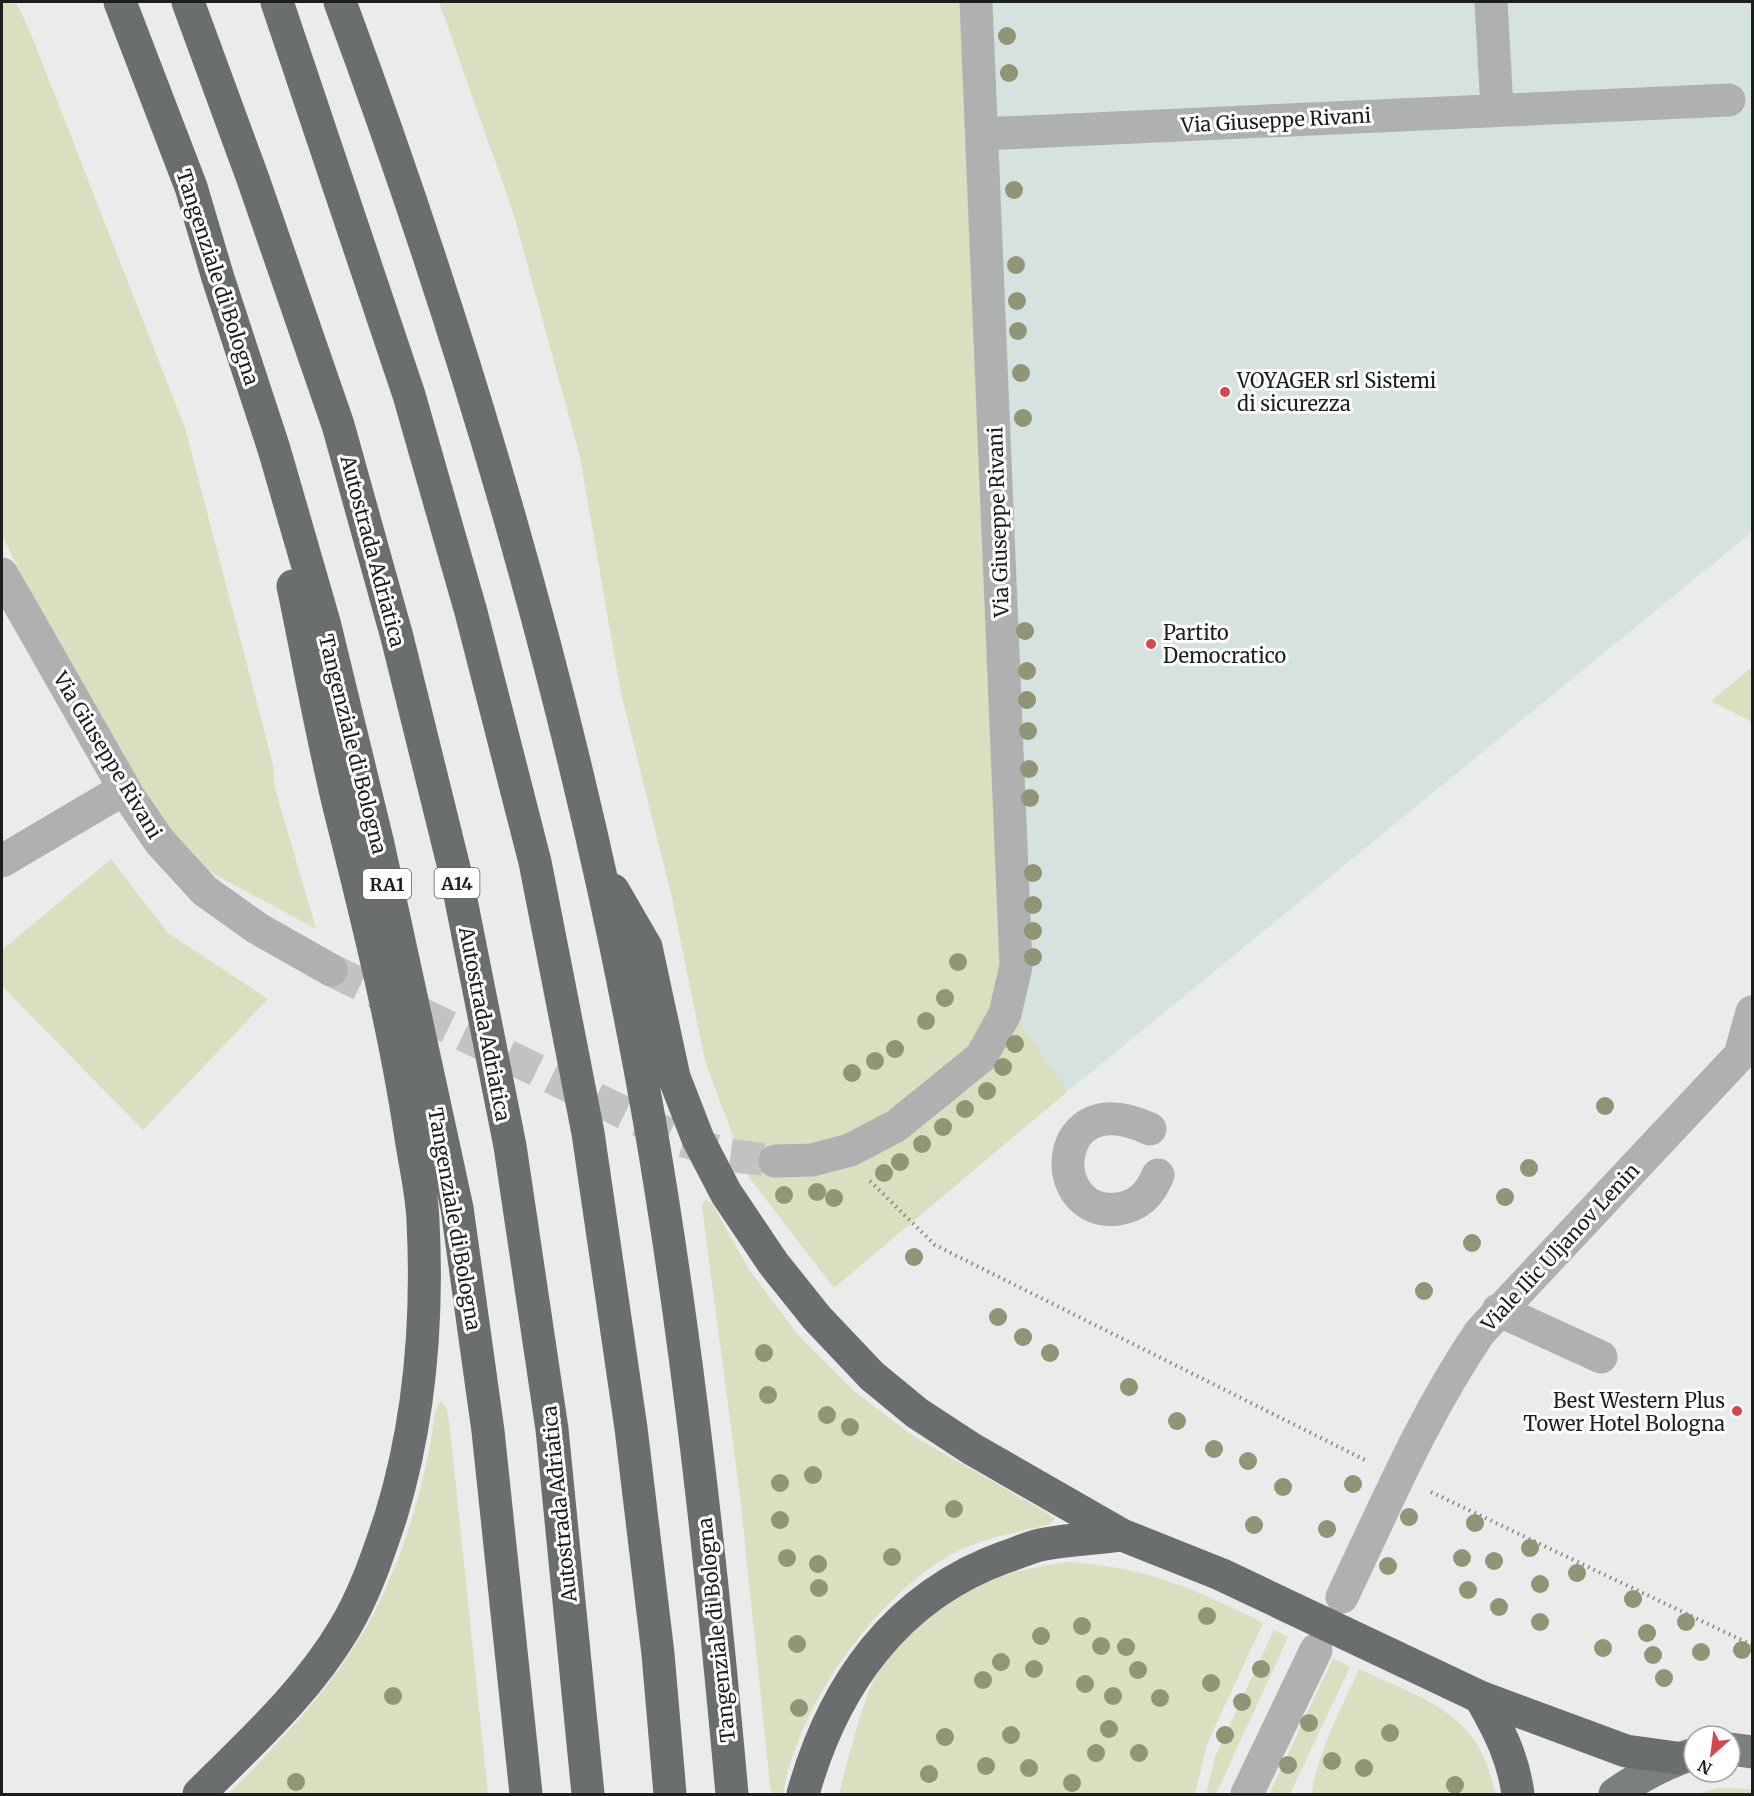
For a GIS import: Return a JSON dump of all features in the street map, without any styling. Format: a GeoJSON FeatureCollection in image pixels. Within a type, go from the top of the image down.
{"type":"FeatureCollection","features":[{"type":"Feature","properties":{"kind":"highway","name":"Tangenziale di Bologna"},"geometry":{"type":"LineString","coordinates":[[120,2],[191,187],[291,509],[324,622],[378,844],[457,1208],[488,1431],[526,1794]]}},
{"type":"Feature","properties":{"kind":"highway","name":"Autostrada Adriatica"},"geometry":{"type":"LineString","coordinates":[[188,2],[254,179],[338,424],[397,637],[457,880],[510,1146],[551,1418],[588,1794]]}},
{"type":"Feature","properties":{"kind":"highway"},"geometry":{"type":"LineString","coordinates":[[277,2],[409,395],[471,612],[536,862],[588,1133],[631,1428],[658,1654],[670,1794]]}},
{"type":"Feature","properties":{"kind":"highway","name":"Tangenziale di Bologna"},"geometry":{"type":"LineString","coordinates":[[340,2],[393,145],[471,387],[531,593],[599,865],[650,1125],[689,1392],[720,1656],[732,1794]]}},
{"type":"Feature","properties":{"kind":"highway"},"geometry":{"type":"LineString","coordinates":[[199,1794],[259,1735],[314,1673],[343,1630],[362,1596],[380,1550],[400,1486],[413,1426],[423,1344],[423,1218],[404,1093],[367,916],[337,798],[292,585],[291,509]]}},
{"type":"Feature","properties":{"kind":"highway"},"geometry":{"type":"LineString","coordinates":[[599,865],[646,947],[674,1077],[698,1139],[726,1193],[773,1263],[817,1318],[872,1376],[917,1413],[1122,1536],[1220,1574],[1480,1697],[1626,1751],[1682,1756]]}},
{"type":"Feature","properties":{"kind":"highway"},"geometry":{"type":"LineString","coordinates":[[803,1794],[831,1716],[855,1674],[902,1618],[938,1590],[985,1565],[1039,1545],[1122,1536]]}},
{"type":"Feature","properties":{"kind":"highway"},"geometry":{"type":"LineString","coordinates":[[1480,1697],[1503,1737],[1514,1766],[1518,1794]]}},
{"type":"Feature","properties":{"kind":"main road"},"geometry":{"type":"LineString","coordinates":[[1616,1794],[1682,1758]]}},
{"type":"Feature","properties":{"kind":"street","name":"Via Giuseppe Rivani"},"geometry":{"type":"LineString","coordinates":[[779,1161],[886,1114],[967,1041],[988,1002],[1005,950],[1013,910],[976,2]]}},
{"type":"Feature","properties":{"kind":"street"},"geometry":{"type":"LineString","coordinates":[[1491,2],[1497,109]]}},
{"type":"Feature","properties":{"kind":"street","name":"Via Giuseppe Rivani"},"geometry":{"type":"LineString","coordinates":[[982,134],[1729,100]]}},
{"type":"Feature","properties":{"kind":"street","name":"Via Giuseppe Rivani"},"geometry":{"type":"LineString","coordinates":[[2,574],[124,789],[160,842],[205,891],[257,928],[332,970]]}},
{"type":"Feature","properties":{"kind":"street"},"geometry":{"type":"LineString","coordinates":[[2,861],[124,789]]}},
{"type":"Feature","properties":{"kind":"street","name":"Viale Ilic Uljanov Lenin"},"geometry":{"type":"LineString","coordinates":[[1342,1597],[1451,1374],[1498,1310],[1740,1055],[1752,1012]]}},
{"type":"Feature","properties":{"kind":"street"},"geometry":{"type":"LineString","coordinates":[[1150,1128],[1121,1117],[1093,1120],[1081,1129],[1072,1141],[1067,1155],[1067,1169],[1071,1184],[1080,1196],[1094,1205],[1109,1210],[1125,1208],[1140,1202],[1152,1190],[1158,1175]]}},
{"type":"Feature","properties":{"kind":"street"},"geometry":{"type":"LineString","coordinates":[[1498,1310],[1601,1357]]}},
{"type":"Feature","properties":{"kind":"street"},"geometry":{"type":"LineString","coordinates":[[1247,1794],[1316,1650]]}},
{"type":"Feature","properties":{"kind":"path"},"geometry":{"type":"LineString","coordinates":[[863,1174],[935,1245],[1399,1477],[1752,1645]]}},
{"type":"Feature","properties":{"kind":"shaded area"},"geometry":{"type":"Polygon","coordinates":[[[975,2],[1752,2],[1752,532],[1068,1091],[1003,997],[975,2]]]}},
{"type":"Feature","properties":{"kind":"green space"},"geometry":{"type":"Polygon","coordinates":[[[2,2],[16,2],[31,34],[185,428],[273,764],[275,788],[316,929],[201,867],[156,813],[113,750],[2,536],[2,2]]]}},
{"type":"Feature","properties":{"kind":"green space"},"geometry":{"type":"Polygon","coordinates":[[[439,2],[975,2],[1003,997],[1068,1091],[834,1288],[748,1176],[705,1061],[672,898],[620,688],[580,457],[513,212],[439,2]]]}},
{"type":"Feature","properties":{"kind":"green space"},"geometry":{"type":"Polygon","coordinates":[[[1752,667],[1752,722],[1711,701],[1752,667]]]}},
{"type":"Feature","properties":{"kind":"green space"},"geometry":{"type":"Polygon","coordinates":[[[111,859],[168,933],[268,999],[143,1130],[2,986],[2,950],[111,859]]]}},
{"type":"Feature","properties":{"kind":"green space"},"geometry":{"type":"Polygon","coordinates":[[[705,1199],[713,1205],[750,1271],[799,1336],[854,1391],[913,1436],[1055,1519],[1048,1525],[966,1547],[926,1571],[898,1595],[870,1624],[845,1656],[823,1690],[805,1725],[791,1760],[783,1794],[772,1794],[770,1785],[740,1496],[702,1207],[705,1199]]]}},
{"type":"Feature","properties":{"kind":"green space"},"geometry":{"type":"Polygon","coordinates":[[[440,1401],[447,1408],[451,1439],[488,1794],[228,1794],[304,1713],[339,1669],[369,1622],[392,1573],[411,1520],[426,1466],[435,1413],[440,1401]]]}},
{"type":"Feature","properties":{"kind":"green space"},"geometry":{"type":"Polygon","coordinates":[[[1067,1562],[1121,1569],[1168,1581],[1214,1599],[1263,1623],[1207,1744],[1195,1794],[839,1794],[872,1684],[880,1669],[905,1640],[936,1612],[983,1583],[1025,1570],[1067,1562]]]}},
{"type":"Feature","properties":{"kind":"green space"},"geometry":{"type":"Polygon","coordinates":[[[1274,1630],[1288,1637],[1216,1794],[1206,1794],[1215,1757],[1274,1630]]]}},
{"type":"Feature","properties":{"kind":"green space"},"geometry":{"type":"Polygon","coordinates":[[[1333,1658],[1350,1667],[1290,1794],[1269,1794],[1333,1658]]]}},
{"type":"Feature","properties":{"kind":"green space"},"geometry":{"type":"Polygon","coordinates":[[[1359,1669],[1428,1701],[1463,1727],[1477,1745],[1488,1767],[1495,1794],[1312,1794],[1324,1748],[1359,1669]]]}},
{"type":"Feature","properties":{"kind":"green space"},"geometry":{"type":"Polygon","coordinates":[[[1719,1788],[1752,1789],[1752,1794],[1695,1794],[1719,1788]]]}},
{"type":"Feature","properties":{"kind":"tunnel"},"geometry":{"type":"LineString","coordinates":[[331,970],[678,1139],[728,1155],[775,1161]]}},
{"type":"Feature","properties":{"kind":"place","name":"VOYAGER srl Sistemi di sicurezza"},"geometry":{"type":"Point","coordinates":[1225,392]}},
{"type":"Feature","properties":{"kind":"place","name":"Partito Democratico"},"geometry":{"type":"Point","coordinates":[1151,644]}},
{"type":"Feature","properties":{"kind":"place","name":"Best Western Plus Tower Hotel Bologna"},"geometry":{"type":"Point","coordinates":[1737,1411]}}]}
